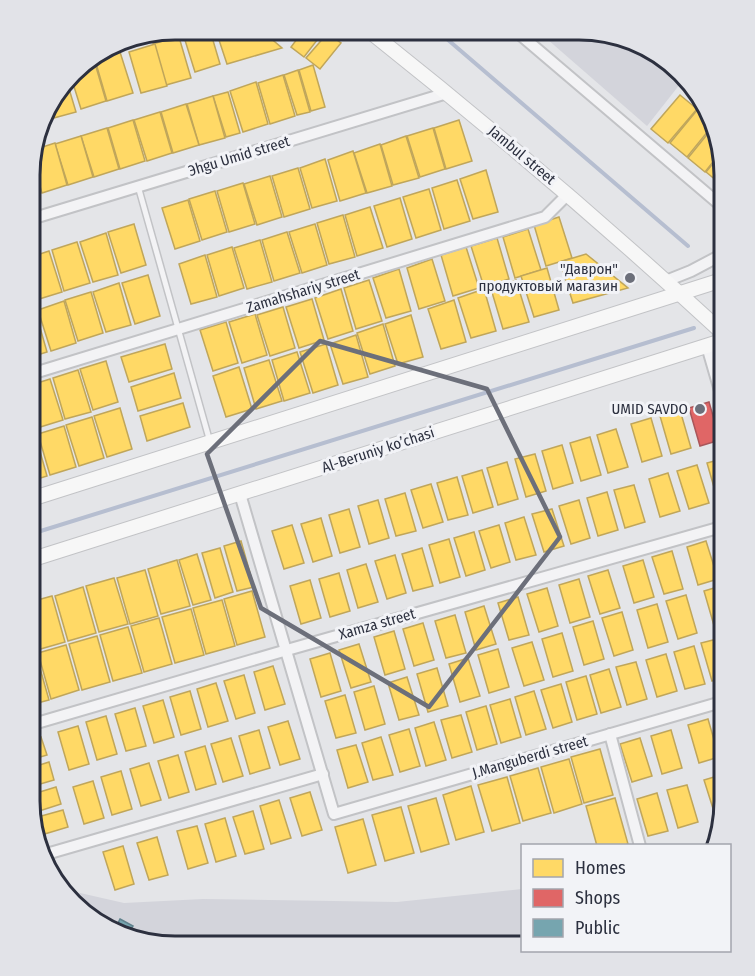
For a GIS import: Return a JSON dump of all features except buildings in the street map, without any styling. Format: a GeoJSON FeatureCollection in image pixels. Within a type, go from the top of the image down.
{"type":"FeatureCollection","features":[{"type":"Feature","properties":{"kind":"main road","name":"Jambul street"},"geometry":{"type":"LineString","coordinates":[[381,40],[568,194],[714,325]]}},
{"type":"Feature","properties":{"kind":"main road"},"geometry":{"type":"LineString","coordinates":[[40,496],[714,282]]}},
{"type":"Feature","properties":{"kind":"main road","name":"Al-Beruniy ko’chasi"},"geometry":{"type":"LineString","coordinates":[[40,557],[714,344]]}},
{"type":"Feature","properties":{"kind":"street"},"geometry":{"type":"LineString","coordinates":[[526,40],[714,200]]}},
{"type":"Feature","properties":{"kind":"street","name":"Эhgu Umid street"},"geometry":{"type":"LineString","coordinates":[[40,216],[447,93]]}},
{"type":"Feature","properties":{"kind":"street","name":"Zamahshariy street"},"geometry":{"type":"LineString","coordinates":[[40,371],[545,217],[568,194]]}},
{"type":"Feature","properties":{"kind":"street"},"geometry":{"type":"LineString","coordinates":[[666,281],[714,259]]}},
{"type":"Feature","properties":{"kind":"street"},"geometry":{"type":"LineString","coordinates":[[707,346],[714,370]]}},
{"type":"Feature","properties":{"kind":"street"},"geometry":{"type":"LineString","coordinates":[[51,853],[322,774],[240,494]]}},
{"type":"Feature","properties":{"kind":"street","name":"Xamza street"},"geometry":{"type":"LineString","coordinates":[[40,722],[714,529]]}},
{"type":"Feature","properties":{"kind":"street","name":"J.Manguberdi street"},"geometry":{"type":"LineString","coordinates":[[322,774],[334,814],[714,704]]}},
{"type":"Feature","properties":{"kind":"street"},"geometry":{"type":"LineString","coordinates":[[610,734],[639,844]]}},
{"type":"Feature","properties":{"kind":"lane"},"geometry":{"type":"LineString","coordinates":[[138,186],[210,442]]}},
{"type":"Feature","properties":{"kind":"highlighted area"},"geometry":{"type":"Polygon","coordinates":[[[320,341],[487,389],[560,537],[429,707],[261,608],[207,454],[320,341]]]}},
{"type":"Feature","properties":{"kind":"shaded area"},"geometry":{"type":"Polygon","coordinates":[[[548,40],[580,40],[615,45],[662,68],[679,85],[647,126],[548,40]]]}},
{"type":"Feature","properties":{"kind":"shaded area"},"geometry":{"type":"Polygon","coordinates":[[[521,889],[521,936],[175,936],[140,931],[124,925],[93,908],[76,892],[124,903],[203,899],[397,902],[521,889]]]}},
{"type":"Feature","properties":{"kind":"waterway"},"geometry":{"type":"LineString","coordinates":[[448,40],[688,246]]}},
{"type":"Feature","properties":{"kind":"waterway"},"geometry":{"type":"LineString","coordinates":[[40,531],[694,328]]}},
{"type":"Feature","properties":{"kind":"place","name":"\"Даврон\" продуктовый магазин"},"geometry":{"type":"Point","coordinates":[630,278]}},
{"type":"Feature","properties":{"kind":"place","name":"UMID SAVDO"},"geometry":{"type":"Point","coordinates":[700,409]}}]}
